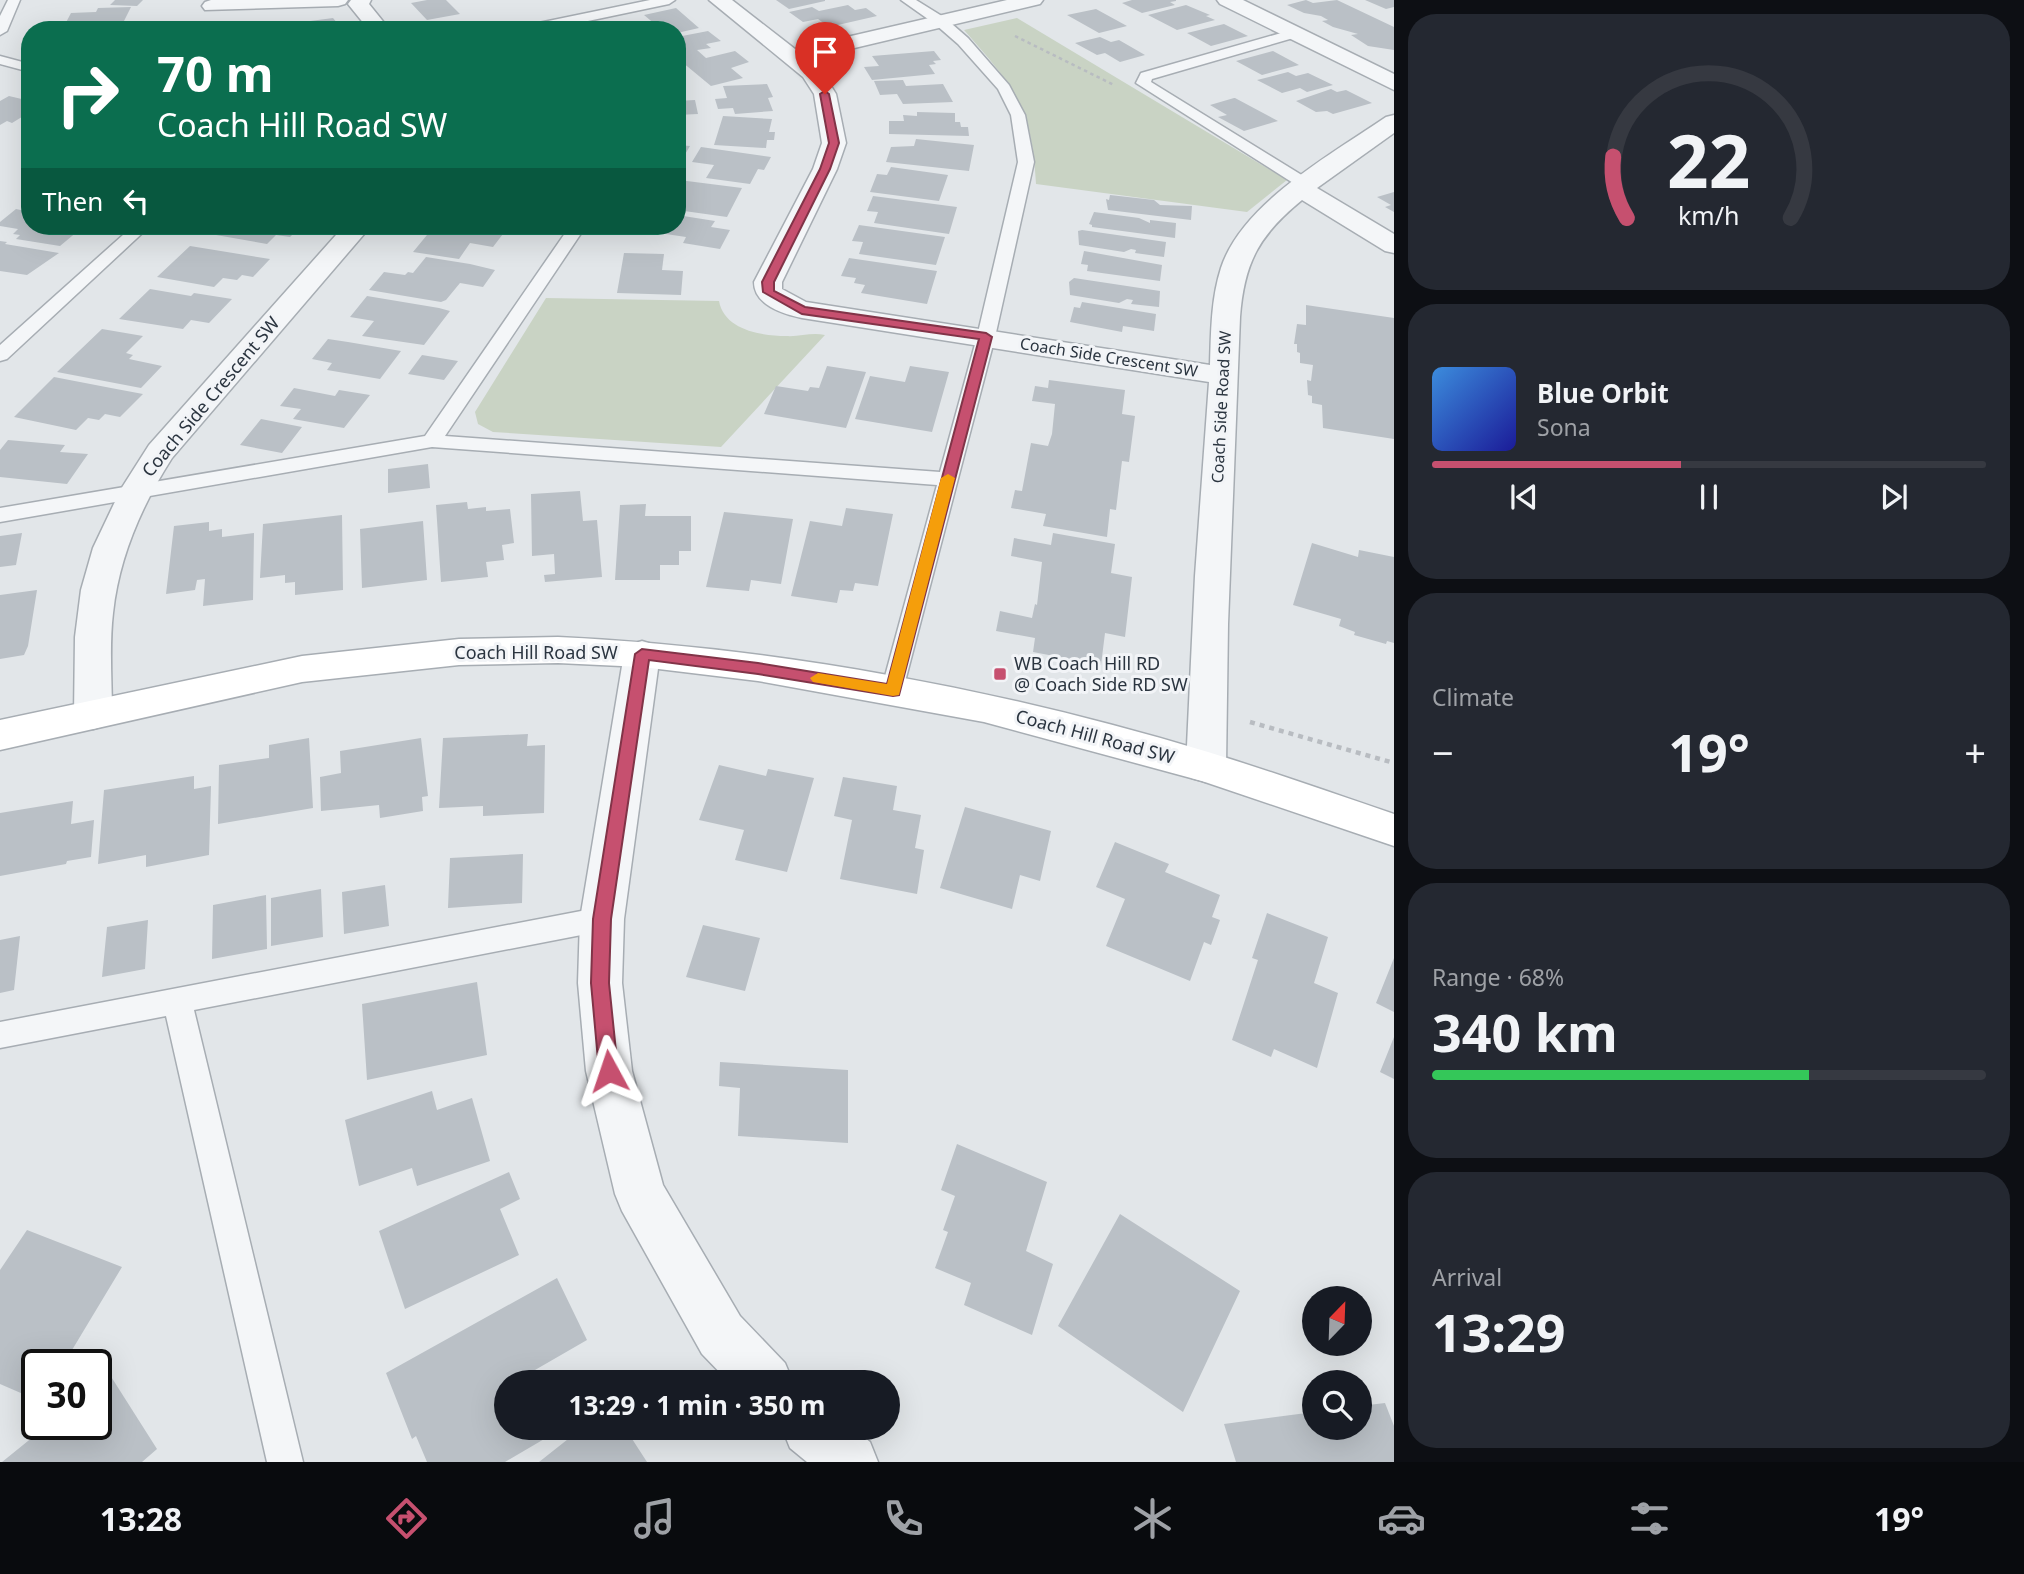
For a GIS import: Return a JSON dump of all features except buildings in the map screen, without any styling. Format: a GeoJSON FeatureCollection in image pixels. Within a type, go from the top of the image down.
{"type":"FeatureCollection","features":[{"type":"Feature","properties":{"kind":"street"},"geometry":{"type":"LineString","coordinates":[[212,6],[338,0]]}},
{"type":"Feature","properties":{"kind":"street"},"geometry":{"type":"LineString","coordinates":[[360,0],[358,4],[372,21]]}},
{"type":"Feature","properties":{"kind":"street","name":"Coach Side Crescent SW"},"geometry":{"type":"LineString","coordinates":[[719,0],[793,55],[812,73],[825,94],[834,143],[825,169],[768,282],[768,292],[802,310],[1225,376]]}},
{"type":"Feature","properties":{"kind":"street"},"geometry":{"type":"LineString","coordinates":[[793,55],[1033,0]]}},
{"type":"Feature","properties":{"kind":"street"},"geometry":{"type":"LineString","coordinates":[[1237,1],[1394,83]]}},
{"type":"Feature","properties":{"kind":"street","name":"Coach Side Road SW"},"geometry":{"type":"LineString","coordinates":[[1206,767],[1213,533],[1225,376],[1227,294],[1242,249],[1274,210],[1394,122]]}},
{"type":"Feature","properties":{"kind":"street"},"geometry":{"type":"LineString","coordinates":[[1305,187],[1394,245]]}},
{"type":"Feature","properties":{"kind":"street","name":"Coach Side Crescent SW"},"geometry":{"type":"LineString","coordinates":[[93,715],[96,611],[115,530],[134,492],[160,452],[350,235]]}},
{"type":"Feature","properties":{"kind":"street","name":"Coach Hill Road SW"},"geometry":{"type":"LineString","coordinates":[[0,735],[315,667],[459,652],[558,650],[642,654],[758,668],[984,708],[1206,767],[1394,830]]}},
{"type":"Feature","properties":{"kind":"street"},"geometry":{"type":"LineString","coordinates":[[642,654],[602,919],[600,983],[609,1071],[640,1194],[721,1335],[755,1370]]}},
{"type":"Feature","properties":{"kind":"street"},"geometry":{"type":"LineString","coordinates":[[824,1440],[850,1462]]}},
{"type":"Feature","properties":{"kind":"lane"},"geometry":{"type":"LineString","coordinates":[[0,32],[14,0]]}},
{"type":"Feature","properties":{"kind":"lane"},"geometry":{"type":"LineString","coordinates":[[587,21],[669,0]]}},
{"type":"Feature","properties":{"kind":"lane"},"geometry":{"type":"LineString","coordinates":[[893,691],[986,337],[1026,162],[1018,115],[1004,88],[963,41],[940,21],[907,0]]}},
{"type":"Feature","properties":{"kind":"lane"},"geometry":{"type":"LineString","coordinates":[[1295,33],[1146,76],[1143,83],[1305,187]]}},
{"type":"Feature","properties":{"kind":"lane"},"geometry":{"type":"LineString","coordinates":[[0,61],[21,66]]}},
{"type":"Feature","properties":{"kind":"lane"},"geometry":{"type":"LineString","coordinates":[[0,355],[132,235]]}},
{"type":"Feature","properties":{"kind":"lane"},"geometry":{"type":"LineString","coordinates":[[432,441],[572,235]]}},
{"type":"Feature","properties":{"kind":"lane"},"geometry":{"type":"LineString","coordinates":[[0,515],[432,441],[948,479]]}},
{"type":"Feature","properties":{"kind":"lane"},"geometry":{"type":"LineString","coordinates":[[0,1035],[602,919]]}},
{"type":"Feature","properties":{"kind":"lane"},"geometry":{"type":"LineString","coordinates":[[177,1001],[285,1462]]}},
{"type":"Feature","properties":{"kind":"path"},"geometry":{"type":"LineString","coordinates":[[1207,710],[1394,763]]}},
{"type":"Feature","properties":{"kind":"green space"},"geometry":{"type":"Polygon","coordinates":[[[1017,18],[1287,180],[1247,212],[1036,184],[1034,157],[1025,116],[1008,83],[964,30],[1017,18]]]}},
{"type":"Feature","properties":{"kind":"green space"},"geometry":{"type":"Polygon","coordinates":[[[546,298],[719,301],[728,319],[756,333],[776,336],[825,335],[721,447],[493,432],[478,424],[475,412],[546,298]]]}},
{"type":"Feature","properties":{"kind":"slow traffic"},"geometry":{"type":"LineString","coordinates":[[818,678],[893,691],[948,478]]}},
{"type":"Feature","properties":{"kind":"place","name":"WB Coach Hill RD @ Coach Side RD SW"},"geometry":{"type":"Point","coordinates":[1000,674]}},
{"type":"Feature","properties":{"kind":"route"},"geometry":{"type":"LineString","coordinates":[[609,1071],[600,983],[602,919],[642,654],[758,668],[893,691],[986,337],[802,310],[768,292],[768,282],[825,169],[834,143],[825,94]]}}]}
